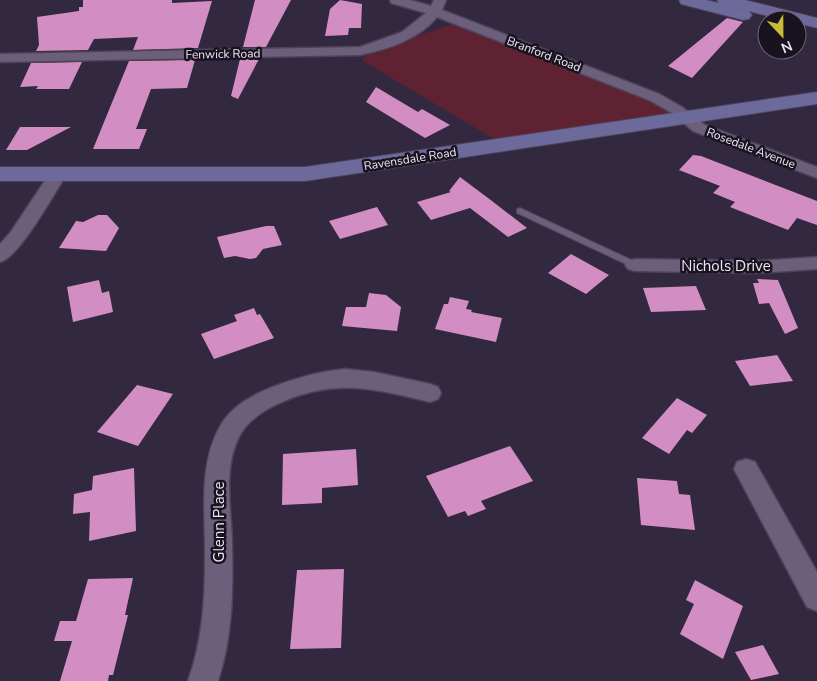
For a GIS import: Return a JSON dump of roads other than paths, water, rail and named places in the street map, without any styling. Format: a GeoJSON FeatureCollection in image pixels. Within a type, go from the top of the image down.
{"type":"FeatureCollection","features":[{"type":"Feature","properties":{"kind":"main road"},"geometry":{"type":"LineString","coordinates":[[687,0],[817,23]]}},
{"type":"Feature","properties":{"kind":"main road"},"geometry":{"type":"LineString","coordinates":[[726,0],[757,16]]}},
{"type":"Feature","properties":{"kind":"main road","name":"Ravensdale Road"},"geometry":{"type":"LineString","coordinates":[[0,174],[305,174],[817,98]]}},
{"type":"Feature","properties":{"kind":"street","name":"Branford Road"},"geometry":{"type":"LineString","coordinates":[[396,0],[438,6],[654,97],[687,118]]}},
{"type":"Feature","properties":{"kind":"street","name":"Fenwick Road"},"geometry":{"type":"LineString","coordinates":[[0,58],[360,51],[374,48],[402,37],[419,27],[438,6]]}},
{"type":"Feature","properties":{"kind":"street","name":"Rosedale Avenue"},"geometry":{"type":"LineString","coordinates":[[687,118],[699,128],[817,173]]}},
{"type":"Feature","properties":{"kind":"street"},"geometry":{"type":"LineString","coordinates":[[0,256],[16,237],[58,174]]}},
{"type":"Feature","properties":{"kind":"street","name":"Nichols Drive"},"geometry":{"type":"LineString","coordinates":[[635,266],[757,267],[817,263]]}},
{"type":"Feature","properties":{"kind":"street","name":"Glenn Place"},"geometry":{"type":"LineString","coordinates":[[203,681],[209,667],[219,584],[217,489],[224,444],[237,420],[264,400],[289,388],[314,382],[355,377],[430,393]]}},
{"type":"Feature","properties":{"kind":"street"},"geometry":{"type":"LineString","coordinates":[[746,468],[817,598]]}},
{"type":"Feature","properties":{"kind":"lane"},"geometry":{"type":"LineString","coordinates":[[520,211],[635,266]]}}]}
